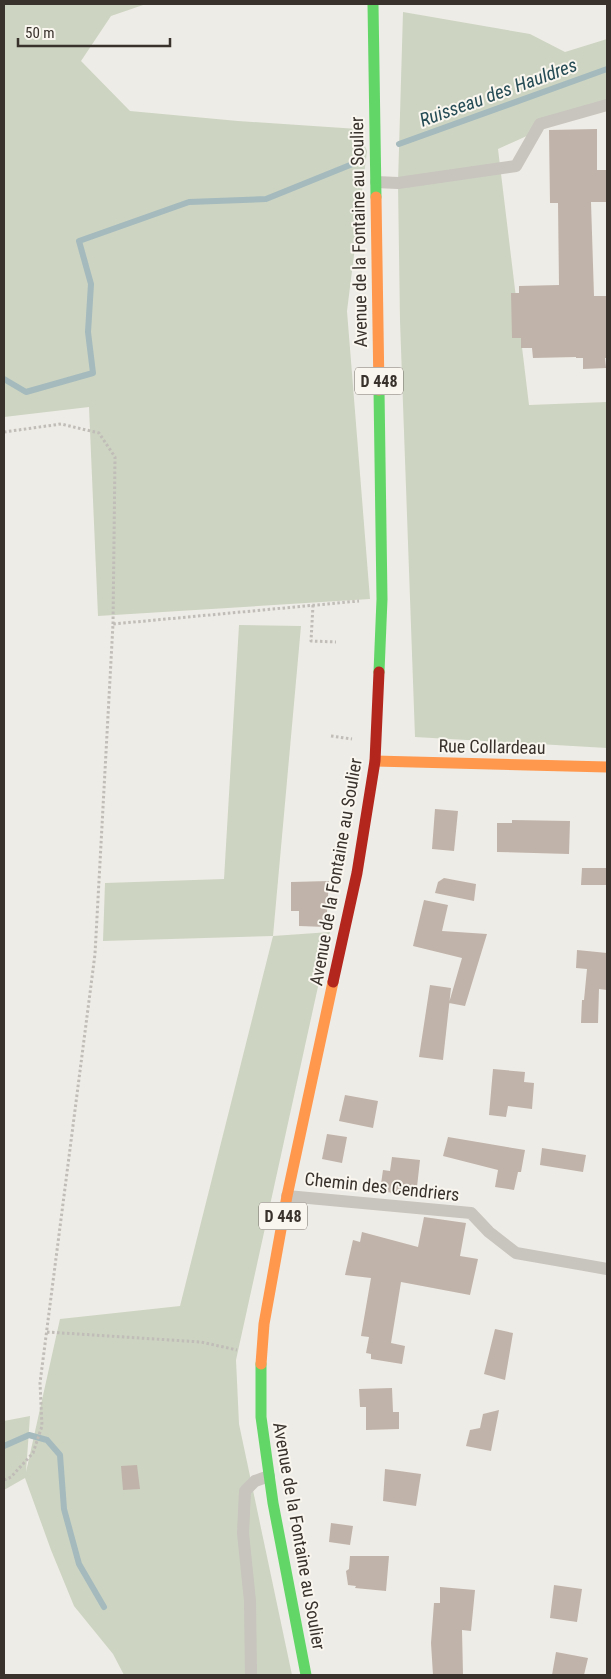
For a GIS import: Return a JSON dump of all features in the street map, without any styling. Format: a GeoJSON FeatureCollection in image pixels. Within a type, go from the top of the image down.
{"type":"FeatureCollection","features":[{"type":"Feature","properties":{"kind":"main road","name":"Avenue de la Fontaine au Soulier"},"geometry":{"type":"LineString","coordinates":[[306,1675],[269,1476],[261,1417],[261,1355],[264,1324],[287,1196],[357,873],[376,761],[382,599],[373,4]]}},
{"type":"Feature","properties":{"kind":"main road","name":"Rue Collardeau"},"geometry":{"type":"LineString","coordinates":[[376,761],[607,767]]}},
{"type":"Feature","properties":{"kind":"lane"},"geometry":{"type":"LineString","coordinates":[[376,182],[398,183],[516,166],[540,124],[607,105]]}},
{"type":"Feature","properties":{"kind":"lane","name":"Chemin des Cendriers"},"geometry":{"type":"LineString","coordinates":[[287,1196],[471,1213],[489,1232],[516,1252],[607,1269]]}},
{"type":"Feature","properties":{"kind":"lane"},"geometry":{"type":"LineString","coordinates":[[251,1675],[250,1601],[243,1533],[245,1491],[255,1481],[269,1476]]}},
{"type":"Feature","properties":{"kind":"path"},"geometry":{"type":"LineString","coordinates":[[4,432],[62,424],[99,434],[115,457],[113,624],[95,954],[40,1383],[42,1426],[33,1453],[11,1477],[4,1480]]}},
{"type":"Feature","properties":{"kind":"path"},"geometry":{"type":"LineString","coordinates":[[113,624],[382,599]]}},
{"type":"Feature","properties":{"kind":"path"},"geometry":{"type":"LineString","coordinates":[[313,605],[310,642],[336,642]]}},
{"type":"Feature","properties":{"kind":"path"},"geometry":{"type":"LineString","coordinates":[[331,736],[359,740]]}},
{"type":"Feature","properties":{"kind":"path"},"geometry":{"type":"LineString","coordinates":[[47,1332],[201,1342],[261,1355]]}},
{"type":"Feature","properties":{"kind":"green space"},"geometry":{"type":"Polygon","coordinates":[[[4,4],[146,4],[111,16],[81,61],[130,111],[358,129],[367,151],[347,311],[370,599],[98,616],[89,407],[4,417],[4,4]]]}},
{"type":"Feature","properties":{"kind":"green space"},"geometry":{"type":"Polygon","coordinates":[[[403,12],[530,34],[565,52],[607,39],[607,106],[551,125],[498,149],[529,405],[607,402],[607,748],[415,737],[400,321],[398,183],[403,12]]]}},
{"type":"Feature","properties":{"kind":"green space"},"geometry":{"type":"Polygon","coordinates":[[[239,625],[301,626],[273,936],[103,941],[105,883],[224,879],[239,625]]]}},
{"type":"Feature","properties":{"kind":"green space"},"geometry":{"type":"Polygon","coordinates":[[[330,932],[236,1360],[239,1424],[292,1675],[124,1675],[113,1654],[74,1606],[25,1478],[4,1490],[4,1421],[30,1416],[26,1472],[60,1319],[180,1306],[273,936],[330,932]]]}},
{"type":"Feature","properties":{"kind":"building"},"geometry":{"type":"Polygon","coordinates":[[[597,129],[597,170],[607,170],[607,202],[591,202],[594,296],[607,296],[607,358],[605,358],[606,368],[583,369],[583,358],[533,358],[532,348],[521,348],[521,338],[512,338],[511,293],[519,293],[519,286],[559,285],[558,203],[550,203],[549,130],[597,129]]]}},
{"type":"Feature","properties":{"kind":"building"},"geometry":{"type":"Polygon","coordinates":[[[435,809],[458,811],[454,851],[432,849],[435,809]]]}},
{"type":"Feature","properties":{"kind":"building"},"geometry":{"type":"Polygon","coordinates":[[[512,820],[570,821],[569,854],[497,852],[497,823],[512,823],[512,820]]]}},
{"type":"Feature","properties":{"kind":"building"},"geometry":{"type":"Polygon","coordinates":[[[582,868],[607,868],[607,885],[581,885],[582,868]]]}},
{"type":"Feature","properties":{"kind":"building"},"geometry":{"type":"Polygon","coordinates":[[[444,878],[476,884],[474,901],[435,893],[438,882],[444,878]]]}},
{"type":"Feature","properties":{"kind":"building"},"geometry":{"type":"Polygon","coordinates":[[[329,881],[326,927],[299,926],[299,911],[291,911],[291,882],[329,881]]]}},
{"type":"Feature","properties":{"kind":"building"},"geometry":{"type":"Polygon","coordinates":[[[424,900],[448,905],[442,931],[487,934],[465,1006],[449,1003],[462,958],[413,946],[424,900]]]}},
{"type":"Feature","properties":{"kind":"building"},"geometry":{"type":"Polygon","coordinates":[[[577,950],[607,953],[607,990],[599,989],[598,1023],[581,1023],[582,1000],[584,1000],[587,969],[576,968],[577,950]]]}},
{"type":"Feature","properties":{"kind":"building"},"geometry":{"type":"Polygon","coordinates":[[[430,985],[451,988],[443,1060],[419,1057],[430,985]]]}},
{"type":"Feature","properties":{"kind":"building"},"geometry":{"type":"Polygon","coordinates":[[[493,1069],[525,1072],[524,1082],[534,1083],[532,1109],[508,1106],[506,1117],[489,1115],[493,1069]]]}},
{"type":"Feature","properties":{"kind":"building"},"geometry":{"type":"Polygon","coordinates":[[[345,1095],[378,1101],[373,1128],[339,1121],[345,1095]]]}},
{"type":"Feature","properties":{"kind":"building"},"geometry":{"type":"Polygon","coordinates":[[[327,1134],[347,1137],[342,1163],[322,1159],[327,1134]]]}},
{"type":"Feature","properties":{"kind":"building"},"geometry":{"type":"Polygon","coordinates":[[[448,1137],[525,1150],[521,1172],[518,1172],[514,1190],[495,1187],[498,1170],[443,1156],[448,1137]]]}},
{"type":"Feature","properties":{"kind":"building"},"geometry":{"type":"Polygon","coordinates":[[[542,1148],[586,1155],[583,1172],[540,1165],[542,1148]]]}},
{"type":"Feature","properties":{"kind":"building"},"geometry":{"type":"Polygon","coordinates":[[[392,1157],[420,1160],[416,1196],[380,1191],[383,1170],[390,1171],[392,1157]]]}},
{"type":"Feature","properties":{"kind":"building"},"geometry":{"type":"Polygon","coordinates":[[[424,1217],[466,1223],[460,1256],[478,1259],[470,1295],[401,1282],[391,1343],[405,1346],[402,1364],[371,1359],[371,1354],[366,1353],[369,1337],[361,1336],[371,1278],[345,1275],[353,1240],[360,1242],[362,1232],[418,1247],[424,1217]]]}},
{"type":"Feature","properties":{"kind":"building"},"geometry":{"type":"Polygon","coordinates":[[[495,1329],[513,1333],[505,1380],[484,1374],[495,1329]]]}},
{"type":"Feature","properties":{"kind":"building"},"geometry":{"type":"Polygon","coordinates":[[[392,1388],[393,1412],[399,1412],[399,1429],[366,1430],[366,1407],[360,1407],[359,1389],[392,1388]]]}},
{"type":"Feature","properties":{"kind":"building"},"geometry":{"type":"Polygon","coordinates":[[[499,1410],[491,1451],[466,1446],[470,1430],[480,1428],[483,1414],[499,1410]]]}},
{"type":"Feature","properties":{"kind":"building"},"geometry":{"type":"Polygon","coordinates":[[[137,1465],[140,1489],[123,1490],[121,1466],[137,1465]]]}},
{"type":"Feature","properties":{"kind":"building"},"geometry":{"type":"Polygon","coordinates":[[[385,1469],[421,1474],[416,1506],[383,1501],[385,1469]]]}},
{"type":"Feature","properties":{"kind":"building"},"geometry":{"type":"Polygon","coordinates":[[[331,1523],[353,1526],[350,1545],[329,1542],[331,1523]]]}},
{"type":"Feature","properties":{"kind":"building"},"geometry":{"type":"Polygon","coordinates":[[[350,1556],[389,1556],[386,1591],[355,1588],[356,1586],[348,1585],[346,1571],[349,1569],[350,1556]]]}},
{"type":"Feature","properties":{"kind":"building"},"geometry":{"type":"Polygon","coordinates":[[[554,1585],[582,1589],[577,1622],[550,1618],[554,1585]]]}},
{"type":"Feature","properties":{"kind":"building"},"geometry":{"type":"Polygon","coordinates":[[[440,1587],[475,1590],[471,1631],[462,1630],[463,1675],[433,1675],[431,1643],[434,1603],[440,1603],[440,1587]]]}},
{"type":"Feature","properties":{"kind":"building"},"geometry":{"type":"Polygon","coordinates":[[[556,1652],[588,1658],[584,1675],[552,1675],[556,1652]]]}},
{"type":"Feature","properties":{"kind":"waterway","name":"Ruisseau des Hauldres"},"geometry":{"type":"LineString","coordinates":[[399,144],[607,69]]}},
{"type":"Feature","properties":{"kind":"waterway","name":"Ruisseau des Hauldres"},"geometry":{"type":"LineString","coordinates":[[4,379],[26,392],[93,373],[88,332],[91,284],[79,241],[189,202],[266,199],[355,163]]}},
{"type":"Feature","properties":{"kind":"waterway"},"geometry":{"type":"LineString","coordinates":[[4,1446],[29,1435],[47,1440],[60,1455],[64,1509],[79,1564],[104,1607]]}},
{"type":"Feature","properties":{"kind":"traffic: fast"},"geometry":{"type":"LineString","coordinates":[[373,4],[376,197]]}},
{"type":"Feature","properties":{"kind":"traffic: fast"},"geometry":{"type":"LineString","coordinates":[[379,390],[382,599],[379,672]]}},
{"type":"Feature","properties":{"kind":"traffic: fast"},"geometry":{"type":"LineString","coordinates":[[261,1364],[261,1417],[273,1503],[306,1675]]}},
{"type":"Feature","properties":{"kind":"traffic: slow"},"geometry":{"type":"LineString","coordinates":[[376,197],[379,390]]}},
{"type":"Feature","properties":{"kind":"traffic: slow"},"geometry":{"type":"LineString","coordinates":[[375,761],[607,767]]}},
{"type":"Feature","properties":{"kind":"traffic: slow"},"geometry":{"type":"LineString","coordinates":[[261,1364],[264,1324],[287,1196],[333,982]]}},
{"type":"Feature","properties":{"kind":"traffic: jam"},"geometry":{"type":"LineString","coordinates":[[333,982],[357,873],[375,761],[379,672]]}}]}
